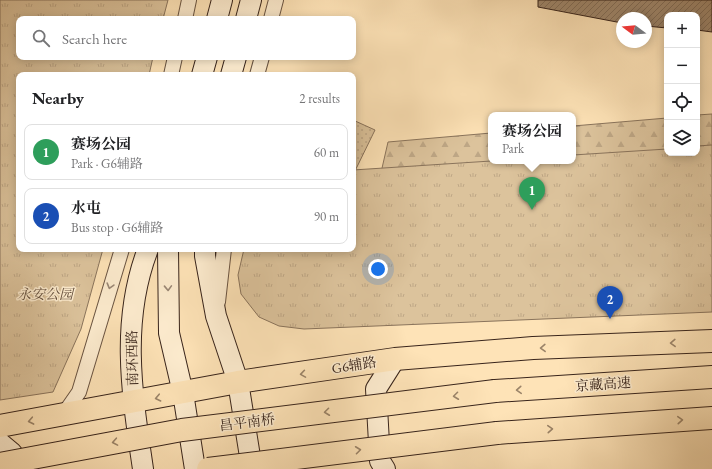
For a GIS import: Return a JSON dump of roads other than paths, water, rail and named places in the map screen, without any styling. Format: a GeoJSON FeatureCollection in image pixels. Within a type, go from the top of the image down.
{"type":"FeatureCollection","features":[{"type":"Feature","properties":{"kind":"main road"},"geometry":{"type":"LineString","coordinates":[[218,16],[222,0]]}},
{"type":"Feature","properties":{"kind":"main road"},"geometry":{"type":"LineString","coordinates":[[247,16],[251,0]]}},
{"type":"Feature","properties":{"kind":"main road"},"geometry":{"type":"LineString","coordinates":[[203,72],[206,60]]}},
{"type":"Feature","properties":{"kind":"main road"},"geometry":{"type":"LineString","coordinates":[[232,72],[235,60]]}},
{"type":"Feature","properties":{"kind":"main road","name":"南环西路"},"geometry":{"type":"LineString","coordinates":[[143,469],[133,403],[131,345],[132,311],[142,266],[147,252]]}},
{"type":"Feature","properties":{"kind":"main road"},"geometry":{"type":"LineString","coordinates":[[168,252],[169,333],[183,393],[195,469]]}},
{"type":"Feature","properties":{"kind":"main road"},"geometry":{"type":"LineString","coordinates":[[205,252],[204,256],[216,316],[238,382],[252,469]]}},
{"type":"Feature","properties":{"kind":"main road","name":"G6辅路"},"geometry":{"type":"LineString","coordinates":[[0,426],[133,403],[238,382],[395,358],[533,348],[712,341]]}},
{"type":"Feature","properties":{"kind":"main road"},"geometry":{"type":"LineString","coordinates":[[385,469],[380,460],[376,388],[395,358]]}},
{"type":"Feature","properties":{"kind":"main road","name":"京藏高速"},"geometry":{"type":"LineString","coordinates":[[495,391],[712,377]]}},
{"type":"Feature","properties":{"kind":"main road","name":"昌平南桥"},"geometry":{"type":"LineString","coordinates":[[0,464],[182,430],[495,391]]}},
{"type":"Feature","properties":{"kind":"main road"},"geometry":{"type":"LineString","coordinates":[[208,469],[497,433],[712,418]]}},
{"type":"Feature","properties":{"kind":"main road"},"geometry":{"type":"LineString","coordinates":[[0,443],[12,453],[14,469]]}},
{"type":"Feature","properties":{"kind":"street"},"geometry":{"type":"LineString","coordinates":[[186,16],[189,0]]}},
{"type":"Feature","properties":{"kind":"street"},"geometry":{"type":"LineString","coordinates":[[272,16],[276,0]]}},
{"type":"Feature","properties":{"kind":"street"},"geometry":{"type":"LineString","coordinates":[[172,72],[174,60]]}},
{"type":"Feature","properties":{"kind":"street"},"geometry":{"type":"LineString","coordinates":[[258,72],[261,60]]}},
{"type":"Feature","properties":{"kind":"street"},"geometry":{"type":"LineString","coordinates":[[63,415],[79,392],[121,252]]}},
{"type":"Feature","properties":{"kind":"street"},"geometry":{"type":"LineString","coordinates":[[216,316],[224,252]]}},
{"type":"Feature","properties":{"kind":"place","name":"赛场公园"},"geometry":{"type":"Point","coordinates":[532,210]}},
{"type":"Feature","properties":{"kind":"place","name":"水屯"},"geometry":{"type":"Point","coordinates":[610,319]}},
{"type":"Feature","properties":{"kind":"park label","name":"永安公园"},"geometry":{"type":"Point","coordinates":[45,294]}}]}
